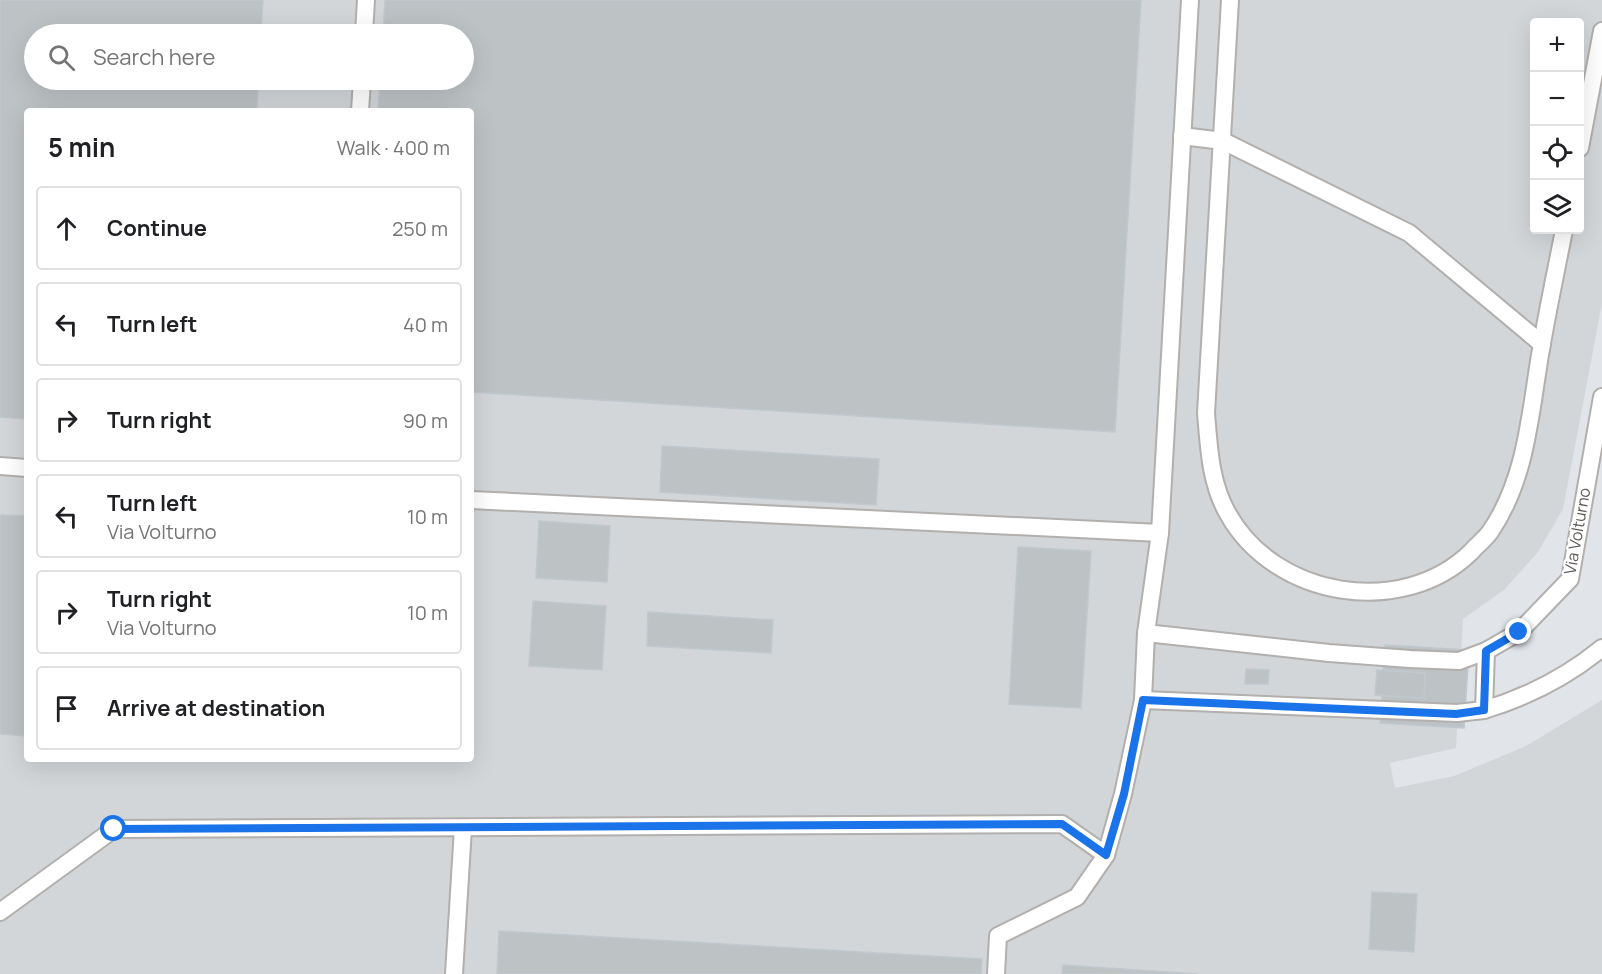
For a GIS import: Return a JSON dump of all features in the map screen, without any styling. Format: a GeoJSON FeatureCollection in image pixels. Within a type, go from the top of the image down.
{"type":"FeatureCollection","features":[{"type":"Feature","properties":{"kind":"lane"},"geometry":{"type":"LineString","coordinates":[[365,24],[366,0]]}},
{"type":"Feature","properties":{"kind":"lane"},"geometry":{"type":"LineString","coordinates":[[996,974],[998,936],[1077,897],[1106,855],[1124,794],[1143,700],[1146,633],[1160,533],[1190,0]]}},
{"type":"Feature","properties":{"kind":"lane"},"geometry":{"type":"LineString","coordinates":[[1230,0],[1206,413],[1211,472],[1228,514],[1256,549],[1295,577],[1333,590],[1377,592],[1419,585],[1458,564],[1490,534],[1522,466],[1563,234]]}},
{"type":"Feature","properties":{"kind":"lane"},"geometry":{"type":"LineString","coordinates":[[1584,127],[1602,31]]}},
{"type":"Feature","properties":{"kind":"lane"},"geometry":{"type":"LineString","coordinates":[[360,108],[361,90]]}},
{"type":"Feature","properties":{"kind":"lane"},"geometry":{"type":"LineString","coordinates":[[1182,136],[1223,141],[1409,233],[1542,344]]}},
{"type":"Feature","properties":{"kind":"lane","name":"Via Volturno"},"geometry":{"type":"LineString","coordinates":[[1146,633],[1329,653],[1410,659],[1459,661],[1486,651],[1519,632],[1570,579],[1602,397]]}},
{"type":"Feature","properties":{"kind":"lane"},"geometry":{"type":"LineString","coordinates":[[0,466],[24,468]]}},
{"type":"Feature","properties":{"kind":"lane"},"geometry":{"type":"LineString","coordinates":[[474,500],[1160,533]]}},
{"type":"Feature","properties":{"kind":"lane"},"geometry":{"type":"LineString","coordinates":[[1143,700],[1456,714],[1484,710],[1515,700],[1582,664],[1602,648]]}},
{"type":"Feature","properties":{"kind":"lane"},"geometry":{"type":"LineString","coordinates":[[1484,710],[1486,651]]}},
{"type":"Feature","properties":{"kind":"lane"},"geometry":{"type":"LineString","coordinates":[[0,912],[114,829],[1062,824],[1106,855]]}},
{"type":"Feature","properties":{"kind":"lane"},"geometry":{"type":"LineString","coordinates":[[454,974],[463,828]]}},
{"type":"Feature","properties":{"kind":"shaded area"},"geometry":{"type":"Polygon","coordinates":[[[0,0],[1602,0],[1602,304],[1563,509],[1538,552],[1504,590],[1463,619],[1456,748],[1390,763],[1395,788],[1454,776],[1526,746],[1602,700],[1602,974],[0,974],[0,0]]]}},
{"type":"Feature","properties":{"kind":"building"},"geometry":{"type":"Polygon","coordinates":[[[0,0],[263,0],[262,24],[24,24],[24,90],[258,90],[257,108],[24,108],[24,419],[0,417],[0,0]]]}},
{"type":"Feature","properties":{"kind":"building"},"geometry":{"type":"Polygon","coordinates":[[[385,0],[1141,0],[1115,432],[474,392],[474,108],[378,108],[379,90],[474,90],[474,24],[384,24],[385,0]]]}},
{"type":"Feature","properties":{"kind":"building"},"geometry":{"type":"Polygon","coordinates":[[[662,446],[879,459],[876,505],[660,492],[662,446]]]}},
{"type":"Feature","properties":{"kind":"building"},"geometry":{"type":"Polygon","coordinates":[[[0,515],[24,516],[24,736],[0,734],[0,515]]]}},
{"type":"Feature","properties":{"kind":"building"},"geometry":{"type":"Polygon","coordinates":[[[539,521],[610,526],[607,582],[536,578],[539,521]]]}},
{"type":"Feature","properties":{"kind":"building"},"geometry":{"type":"Polygon","coordinates":[[[1018,547],[1091,551],[1081,708],[1009,704],[1018,547]]]}},
{"type":"Feature","properties":{"kind":"building"},"geometry":{"type":"Polygon","coordinates":[[[533,601],[606,606],[602,670],[529,666],[533,601]]]}},
{"type":"Feature","properties":{"kind":"building"},"geometry":{"type":"Polygon","coordinates":[[[648,612],[773,620],[771,653],[647,646],[648,612]]]}},
{"type":"Feature","properties":{"kind":"building"},"geometry":{"type":"Polygon","coordinates":[[[1385,645],[1469,650],[1464,728],[1380,723],[1382,696],[1424,698],[1425,673],[1383,670],[1385,645]]]}},
{"type":"Feature","properties":{"kind":"building"},"geometry":{"type":"Polygon","coordinates":[[[1246,669],[1269,670],[1268,684],[1245,684],[1246,669]]]}},
{"type":"Feature","properties":{"kind":"building"},"geometry":{"type":"Polygon","coordinates":[[[1377,670],[1425,673],[1424,698],[1375,695],[1377,670]]]}},
{"type":"Feature","properties":{"kind":"building"},"geometry":{"type":"Polygon","coordinates":[[[1372,892],[1417,894],[1414,952],[1369,949],[1372,892]]]}},
{"type":"Feature","properties":{"kind":"building"},"geometry":{"type":"Polygon","coordinates":[[[499,931],[982,959],[981,974],[497,974],[499,931]]]}},
{"type":"Feature","properties":{"kind":"building"},"geometry":{"type":"Polygon","coordinates":[[[1063,965],[1198,974],[1062,974],[1063,965]]]}},
{"type":"Feature","properties":{"kind":"route"},"geometry":{"type":"LineString","coordinates":[[114,829],[1062,824],[1106,855],[1124,794],[1143,700],[1456,714],[1484,710],[1486,651],[1519,632]]}}]}
